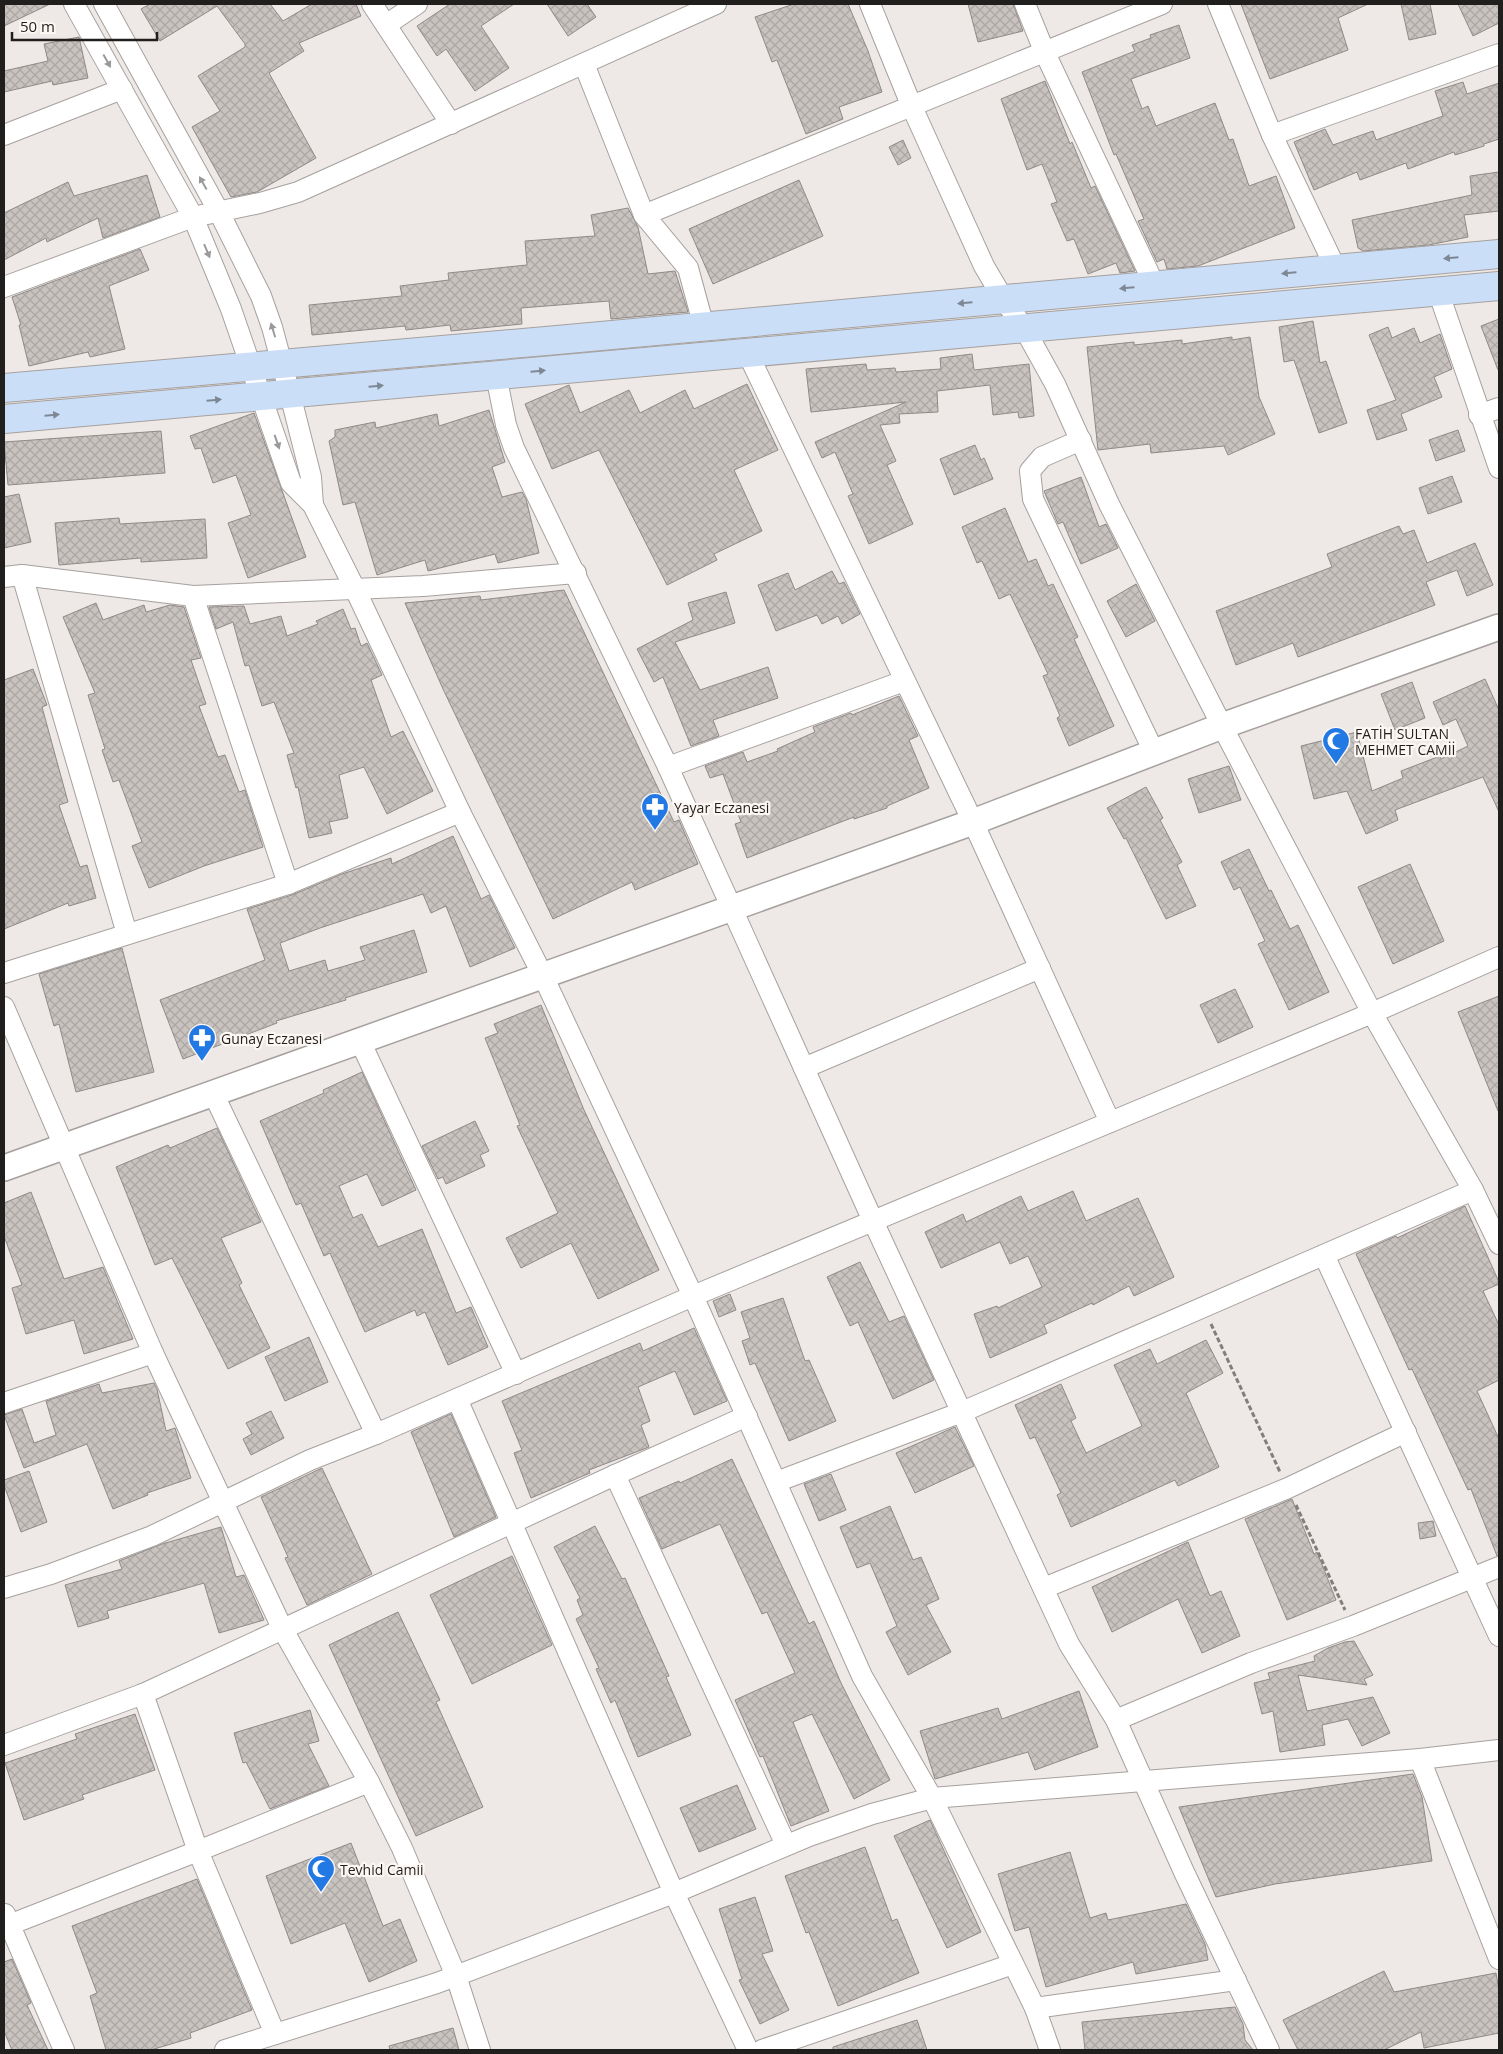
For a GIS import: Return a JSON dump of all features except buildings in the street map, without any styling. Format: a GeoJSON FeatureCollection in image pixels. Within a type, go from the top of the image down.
{"type":"FeatureCollection","features":[{"type":"Feature","properties":{"kind":"main road"},"geometry":{"type":"LineString","coordinates":[[4,388],[282,362],[704,327],[1499,254]]}},
{"type":"Feature","properties":{"kind":"main road"},"geometry":{"type":"LineString","coordinates":[[4,419],[1499,286]]}},
{"type":"Feature","properties":{"kind":"street"},"geometry":{"type":"LineString","coordinates":[[74,4],[193,217],[231,309],[291,483],[313,506],[460,812],[543,976],[694,1296],[862,1676],[932,1798],[1034,2008],[1050,2050]]}},
{"type":"Feature","properties":{"kind":"street"},"geometry":{"type":"LineString","coordinates":[[104,4],[219,212],[261,296],[282,362],[311,477],[313,506]]}},
{"type":"Feature","properties":{"kind":"street"},"geometry":{"type":"LineString","coordinates":[[372,4],[451,124]]}},
{"type":"Feature","properties":{"kind":"street"},"geometry":{"type":"LineString","coordinates":[[386,25],[417,4]]}},
{"type":"Feature","properties":{"kind":"street"},"geometry":{"type":"LineString","coordinates":[[4,286],[193,217],[298,192],[716,4]]}},
{"type":"Feature","properties":{"kind":"street"},"geometry":{"type":"LineString","coordinates":[[870,4],[912,107],[984,266],[1004,300],[1024,328],[1055,384],[1109,504],[1222,726],[1372,1013],[1473,1190],[1499,1244]]}},
{"type":"Feature","properties":{"kind":"street"},"geometry":{"type":"LineString","coordinates":[[1025,4],[1045,53],[1156,286]]}},
{"type":"Feature","properties":{"kind":"street"},"geometry":{"type":"LineString","coordinates":[[644,215],[1162,4]]}},
{"type":"Feature","properties":{"kind":"street"},"geometry":{"type":"LineString","coordinates":[[1218,4],[1272,135],[1336,269]]}},
{"type":"Feature","properties":{"kind":"street"},"geometry":{"type":"LineString","coordinates":[[1272,135],[1499,54]]}},
{"type":"Feature","properties":{"kind":"street"},"geometry":{"type":"LineString","coordinates":[[584,64],[644,215],[688,268],[704,327]]}},
{"type":"Feature","properties":{"kind":"street"},"geometry":{"type":"LineString","coordinates":[[4,135],[122,89]]}},
{"type":"Feature","properties":{"kind":"street"},"geometry":{"type":"LineString","coordinates":[[1438,291],[1479,415],[1499,468]]}},
{"type":"Feature","properties":{"kind":"street"},"geometry":{"type":"LineString","coordinates":[[746,352],[973,822],[1110,1122]]}},
{"type":"Feature","properties":{"kind":"street"},"geometry":{"type":"LineString","coordinates":[[496,375],[505,418],[514,448],[668,767],[1069,1644],[1116,1720],[1143,1782],[1269,2050]]}},
{"type":"Feature","properties":{"kind":"street"},"geometry":{"type":"LineString","coordinates":[[1479,415],[1499,408]]}},
{"type":"Feature","properties":{"kind":"street"},"geometry":{"type":"LineString","coordinates":[[1081,440],[1042,457],[1030,471],[1033,499],[1154,752]]}},
{"type":"Feature","properties":{"kind":"street"},"geometry":{"type":"LineString","coordinates":[[128,934],[13,576],[193,596],[423,586],[576,573]]}},
{"type":"Feature","properties":{"kind":"street"},"geometry":{"type":"LineString","coordinates":[[193,596],[288,884]]}},
{"type":"Feature","properties":{"kind":"street"},"geometry":{"type":"LineString","coordinates":[[4,1168],[733,909],[973,822],[1222,726],[1499,627]]}},
{"type":"Feature","properties":{"kind":"street"},"geometry":{"type":"LineString","coordinates":[[668,767],[904,680]]}},
{"type":"Feature","properties":{"kind":"street"},"geometry":{"type":"LineString","coordinates":[[4,973],[288,884],[460,812]]}},
{"type":"Feature","properties":{"kind":"street"},"geometry":{"type":"LineString","coordinates":[[4,1588],[51,1574],[152,1536],[310,1460],[376,1434],[694,1296],[1372,1013],[1499,957]]}},
{"type":"Feature","properties":{"kind":"street"},"geometry":{"type":"LineString","coordinates":[[804,1068],[1040,968]]}},
{"type":"Feature","properties":{"kind":"street"},"geometry":{"type":"LineString","coordinates":[[4,1006],[66,1146],[153,1353],[283,1630],[369,1782],[402,1848],[456,1976],[480,2050]]}},
{"type":"Feature","properties":{"kind":"street"},"geometry":{"type":"LineString","coordinates":[[360,1041],[516,1374]]}},
{"type":"Feature","properties":{"kind":"street"},"geometry":{"type":"LineString","coordinates":[[213,1093],[376,1434]]}},
{"type":"Feature","properties":{"kind":"street"},"geometry":{"type":"LineString","coordinates":[[776,1482],[962,1412],[1473,1190]]}},
{"type":"Feature","properties":{"kind":"street"},"geometry":{"type":"LineString","coordinates":[[1324,1255],[1499,1636]]}},
{"type":"Feature","properties":{"kind":"street"},"geometry":{"type":"LineString","coordinates":[[4,1403],[153,1353]]}},
{"type":"Feature","properties":{"kind":"street"},"geometry":{"type":"LineString","coordinates":[[457,1399],[674,1893],[748,2050]]}},
{"type":"Feature","properties":{"kind":"street"},"geometry":{"type":"LineString","coordinates":[[4,1745],[143,1694],[513,1524],[615,1475],[747,1416]]}},
{"type":"Feature","properties":{"kind":"street"},"geometry":{"type":"LineString","coordinates":[[1044,1588],[1288,1488],[1406,1432]]}},
{"type":"Feature","properties":{"kind":"street"},"geometry":{"type":"LineString","coordinates":[[615,1475],[786,1845]]}},
{"type":"Feature","properties":{"kind":"street"},"geometry":{"type":"LineString","coordinates":[[1116,1720],[1251,1664],[1353,1626],[1499,1567]]}},
{"type":"Feature","properties":{"kind":"street"},"geometry":{"type":"LineString","coordinates":[[143,1694],[198,1851],[275,2034]]}},
{"type":"Feature","properties":{"kind":"street"},"geometry":{"type":"LineString","coordinates":[[225,2050],[456,1976],[674,1893],[786,1845],[872,1814],[932,1798],[1420,1759],[1499,1750]]}},
{"type":"Feature","properties":{"kind":"street"},"geometry":{"type":"LineString","coordinates":[[1420,1759],[1499,1959]]}},
{"type":"Feature","properties":{"kind":"street"},"geometry":{"type":"LineString","coordinates":[[64,2050],[8,1931],[369,1782]]}},
{"type":"Feature","properties":{"kind":"street"},"geometry":{"type":"LineString","coordinates":[[762,2050],[1013,1964]]}},
{"type":"Feature","properties":{"kind":"street"},"geometry":{"type":"LineString","coordinates":[[1034,2008],[1236,1980]]}},
{"type":"Feature","properties":{"kind":"path"},"geometry":{"type":"LineString","coordinates":[[1203,1307],[1353,1626]]}},
{"type":"Feature","properties":{"kind":"place","name":"FATİH SULTAN MEHMET CAMİİ"},"geometry":{"type":"Point","coordinates":[1336,765]}},
{"type":"Feature","properties":{"kind":"place","name":"Yayar Eczanesi"},"geometry":{"type":"Point","coordinates":[655,831]}},
{"type":"Feature","properties":{"kind":"place","name":"Gunay Eczanesi"},"geometry":{"type":"Point","coordinates":[202,1062]}},
{"type":"Feature","properties":{"kind":"place","name":"Tevhid Camii"},"geometry":{"type":"Point","coordinates":[321,1893]}}]}
